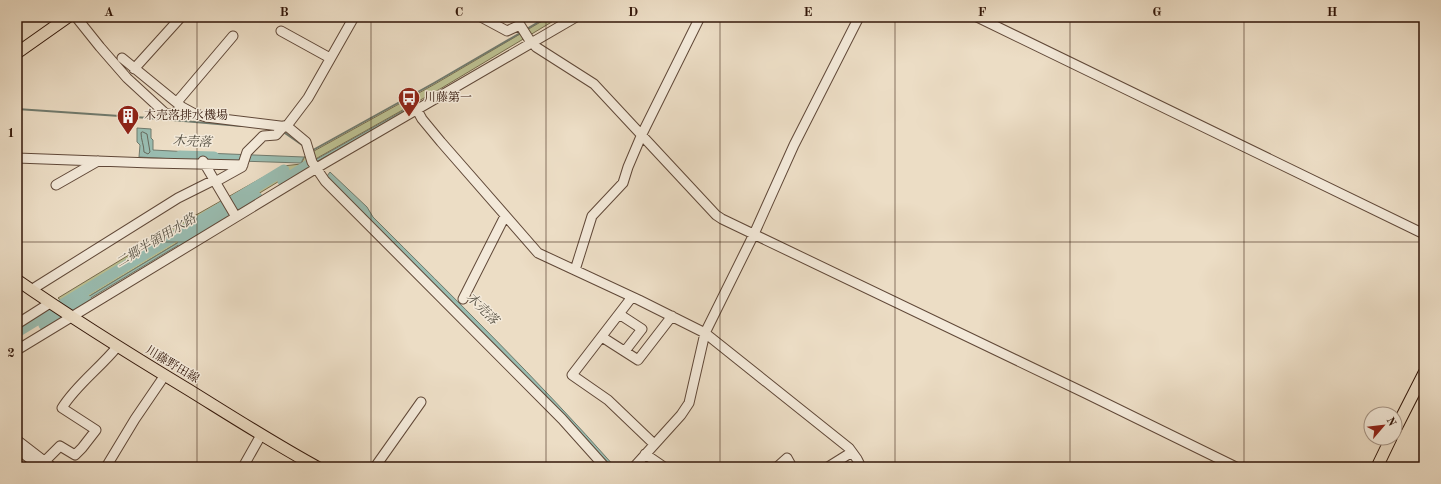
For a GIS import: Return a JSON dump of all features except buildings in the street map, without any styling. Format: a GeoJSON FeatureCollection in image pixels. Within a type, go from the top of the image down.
{"type":"FeatureCollection","features":[{"type":"Feature","properties":{"kind":"main road"},"geometry":{"type":"LineString","coordinates":[[17,54],[68,17]]}},
{"type":"Feature","properties":{"kind":"main road","name":"川藤野田線"},"geometry":{"type":"LineString","coordinates":[[17,280],[69,316],[164,376],[317,467]]}},
{"type":"Feature","properties":{"kind":"main road"},"geometry":{"type":"LineString","coordinates":[[1403,414],[1424,372]]}},
{"type":"Feature","properties":{"kind":"main road"},"geometry":{"type":"LineString","coordinates":[[1377,467],[1387,446]]}},
{"type":"Feature","properties":{"kind":"street"},"geometry":{"type":"LineString","coordinates":[[76,17],[127,78],[165,113],[174,114],[233,36]]}},
{"type":"Feature","properties":{"kind":"street"},"geometry":{"type":"LineString","coordinates":[[134,69],[181,17]]}},
{"type":"Feature","properties":{"kind":"street"},"geometry":{"type":"LineString","coordinates":[[31,290],[178,198],[242,167],[247,152],[263,136],[276,135],[308,98],[354,17]]}},
{"type":"Feature","properties":{"kind":"street"},"geometry":{"type":"LineString","coordinates":[[480,17],[507,31],[520,22],[529,40],[536,47],[594,84],[716,215],[722,219],[1236,467]]}},
{"type":"Feature","properties":{"kind":"street"},"geometry":{"type":"LineString","coordinates":[[17,350],[234,213],[312,159],[417,110],[529,40],[576,17]]}},
{"type":"Feature","properties":{"kind":"street"},"geometry":{"type":"LineString","coordinates":[[575,270],[592,216],[623,183],[642,134],[700,17]]}},
{"type":"Feature","properties":{"kind":"street"},"geometry":{"type":"LineString","coordinates":[[634,467],[681,415],[689,403],[705,333],[754,234],[794,145],[858,17]]}},
{"type":"Feature","properties":{"kind":"street"},"geometry":{"type":"LineString","coordinates":[[977,17],[1424,234]]}},
{"type":"Feature","properties":{"kind":"street"},"geometry":{"type":"LineString","coordinates":[[281,31],[330,58]]}},
{"type":"Feature","properties":{"kind":"street"},"geometry":{"type":"LineString","coordinates":[[122,58],[180,105],[193,113],[206,117],[285,126],[306,142],[312,159],[325,182],[562,419],[605,467]]}},
{"type":"Feature","properties":{"kind":"street"},"geometry":{"type":"LineString","coordinates":[[417,110],[422,119],[441,142],[538,253],[705,333],[791,400],[852,452],[861,467]]}},
{"type":"Feature","properties":{"kind":"street"},"geometry":{"type":"LineString","coordinates":[[17,158],[151,163],[204,162],[243,165]]}},
{"type":"Feature","properties":{"kind":"street"},"geometry":{"type":"LineString","coordinates":[[56,185],[98,161]]}},
{"type":"Feature","properties":{"kind":"street"},"geometry":{"type":"LineString","coordinates":[[204,162],[234,213]]}},
{"type":"Feature","properties":{"kind":"street"},"geometry":{"type":"LineString","coordinates":[[463,299],[505,216]]}},
{"type":"Feature","properties":{"kind":"street"},"geometry":{"type":"LineString","coordinates":[[632,297],[572,375],[608,400],[654,444]]}},
{"type":"Feature","properties":{"kind":"street"},"geometry":{"type":"LineString","coordinates":[[17,324],[51,304]]}},
{"type":"Feature","properties":{"kind":"street"},"geometry":{"type":"LineString","coordinates":[[619,314],[642,329],[625,352]]}},
{"type":"Feature","properties":{"kind":"street"},"geometry":{"type":"LineString","coordinates":[[602,337],[638,360],[672,316]]}},
{"type":"Feature","properties":{"kind":"street"},"geometry":{"type":"LineString","coordinates":[[44,465],[60,446],[75,455],[96,430],[62,408],[68,398],[106,361],[118,347]]}},
{"type":"Feature","properties":{"kind":"street"},"geometry":{"type":"LineString","coordinates":[[106,467],[135,419],[164,376]]}},
{"type":"Feature","properties":{"kind":"street"},"geometry":{"type":"LineString","coordinates":[[375,467],[421,402]]}},
{"type":"Feature","properties":{"kind":"street"},"geometry":{"type":"LineString","coordinates":[[243,467],[261,435]]}},
{"type":"Feature","properties":{"kind":"street"},"geometry":{"type":"LineString","coordinates":[[17,440],[44,465]]}},
{"type":"Feature","properties":{"kind":"street"},"geometry":{"type":"LineString","coordinates":[[17,449],[44,465]]}},
{"type":"Feature","properties":{"kind":"street"},"geometry":{"type":"LineString","coordinates":[[828,467],[852,452]]}},
{"type":"Feature","properties":{"kind":"street"},"geometry":{"type":"LineString","coordinates":[[646,454],[664,467]]}},
{"type":"Feature","properties":{"kind":"street"},"geometry":{"type":"LineString","coordinates":[[777,467],[787,458],[792,467]]}},
{"type":"Feature","properties":{"kind":"green space"},"geometry":{"type":"Polygon","coordinates":[[[549,17],[560,17],[440,89],[319,157],[70,308],[58,298],[180,224],[283,166],[301,164],[305,156],[435,84],[549,17]]]}},
{"type":"Feature","properties":{"kind":"water"},"geometry":{"type":"Polygon","coordinates":[[[413,105],[414,107],[316,162],[315,160],[413,105]]]}},
{"type":"Feature","properties":{"kind":"water"},"geometry":{"type":"Polygon","coordinates":[[[137,128],[151,129],[153,150],[191,152],[194,158],[193,160],[139,157],[140,145],[137,142],[137,128]]]}},
{"type":"Feature","properties":{"kind":"water"},"geometry":{"type":"Polygon","coordinates":[[[204,153],[304,157],[301,163],[208,160],[204,153]]]}},
{"type":"Feature","properties":{"kind":"water"},"geometry":{"type":"Polygon","coordinates":[[[330,172],[367,207],[373,217],[526,371],[615,467],[609,467],[508,358],[363,214],[327,176],[330,172]]]}},
{"type":"Feature","properties":{"kind":"water"},"geometry":{"type":"Polygon","coordinates":[[[194,233],[195,235],[74,308],[73,306],[194,233]]]}},
{"type":"Feature","properties":{"kind":"waterway"},"geometry":{"type":"LineString","coordinates":[[525,30],[547,17]]}},
{"type":"Feature","properties":{"kind":"waterway"},"geometry":{"type":"LineString","coordinates":[[311,149],[313,150],[434,83],[522,32]]}},
{"type":"Feature","properties":{"kind":"waterway"},"geometry":{"type":"LineString","coordinates":[[17,109],[241,126]]}},
{"type":"Feature","properties":{"kind":"waterway"},"geometry":{"type":"LineString","coordinates":[[282,131],[305,147]]}},
{"type":"Feature","properties":{"kind":"waterway","name":"木売落"},"geometry":{"type":"LineString","coordinates":[[180,156],[214,157]]}},
{"type":"Feature","properties":{"kind":"waterway","name":"二郷半領用水路"},"geometry":{"type":"LineString","coordinates":[[283,181],[310,164]]}},
{"type":"Feature","properties":{"kind":"waterway"},"geometry":{"type":"LineString","coordinates":[[233,201],[284,170]]}},
{"type":"Feature","properties":{"kind":"waterway","name":"二郷半領用水路"},"geometry":{"type":"LineString","coordinates":[[183,242],[257,197]]}},
{"type":"Feature","properties":{"kind":"waterway"},"geometry":{"type":"LineString","coordinates":[[17,332],[224,206]]}},
{"type":"Feature","properties":{"kind":"waterway","name":"二郷半領用水路"},"geometry":{"type":"LineString","coordinates":[[44,325],[86,300]]}},
{"type":"Feature","properties":{"kind":"place","name":"川藤第一"},"geometry":{"type":"Point","coordinates":[409,118]}},
{"type":"Feature","properties":{"kind":"place","name":"木売落排水機場"},"geometry":{"type":"Point","coordinates":[128,136]}}]}
